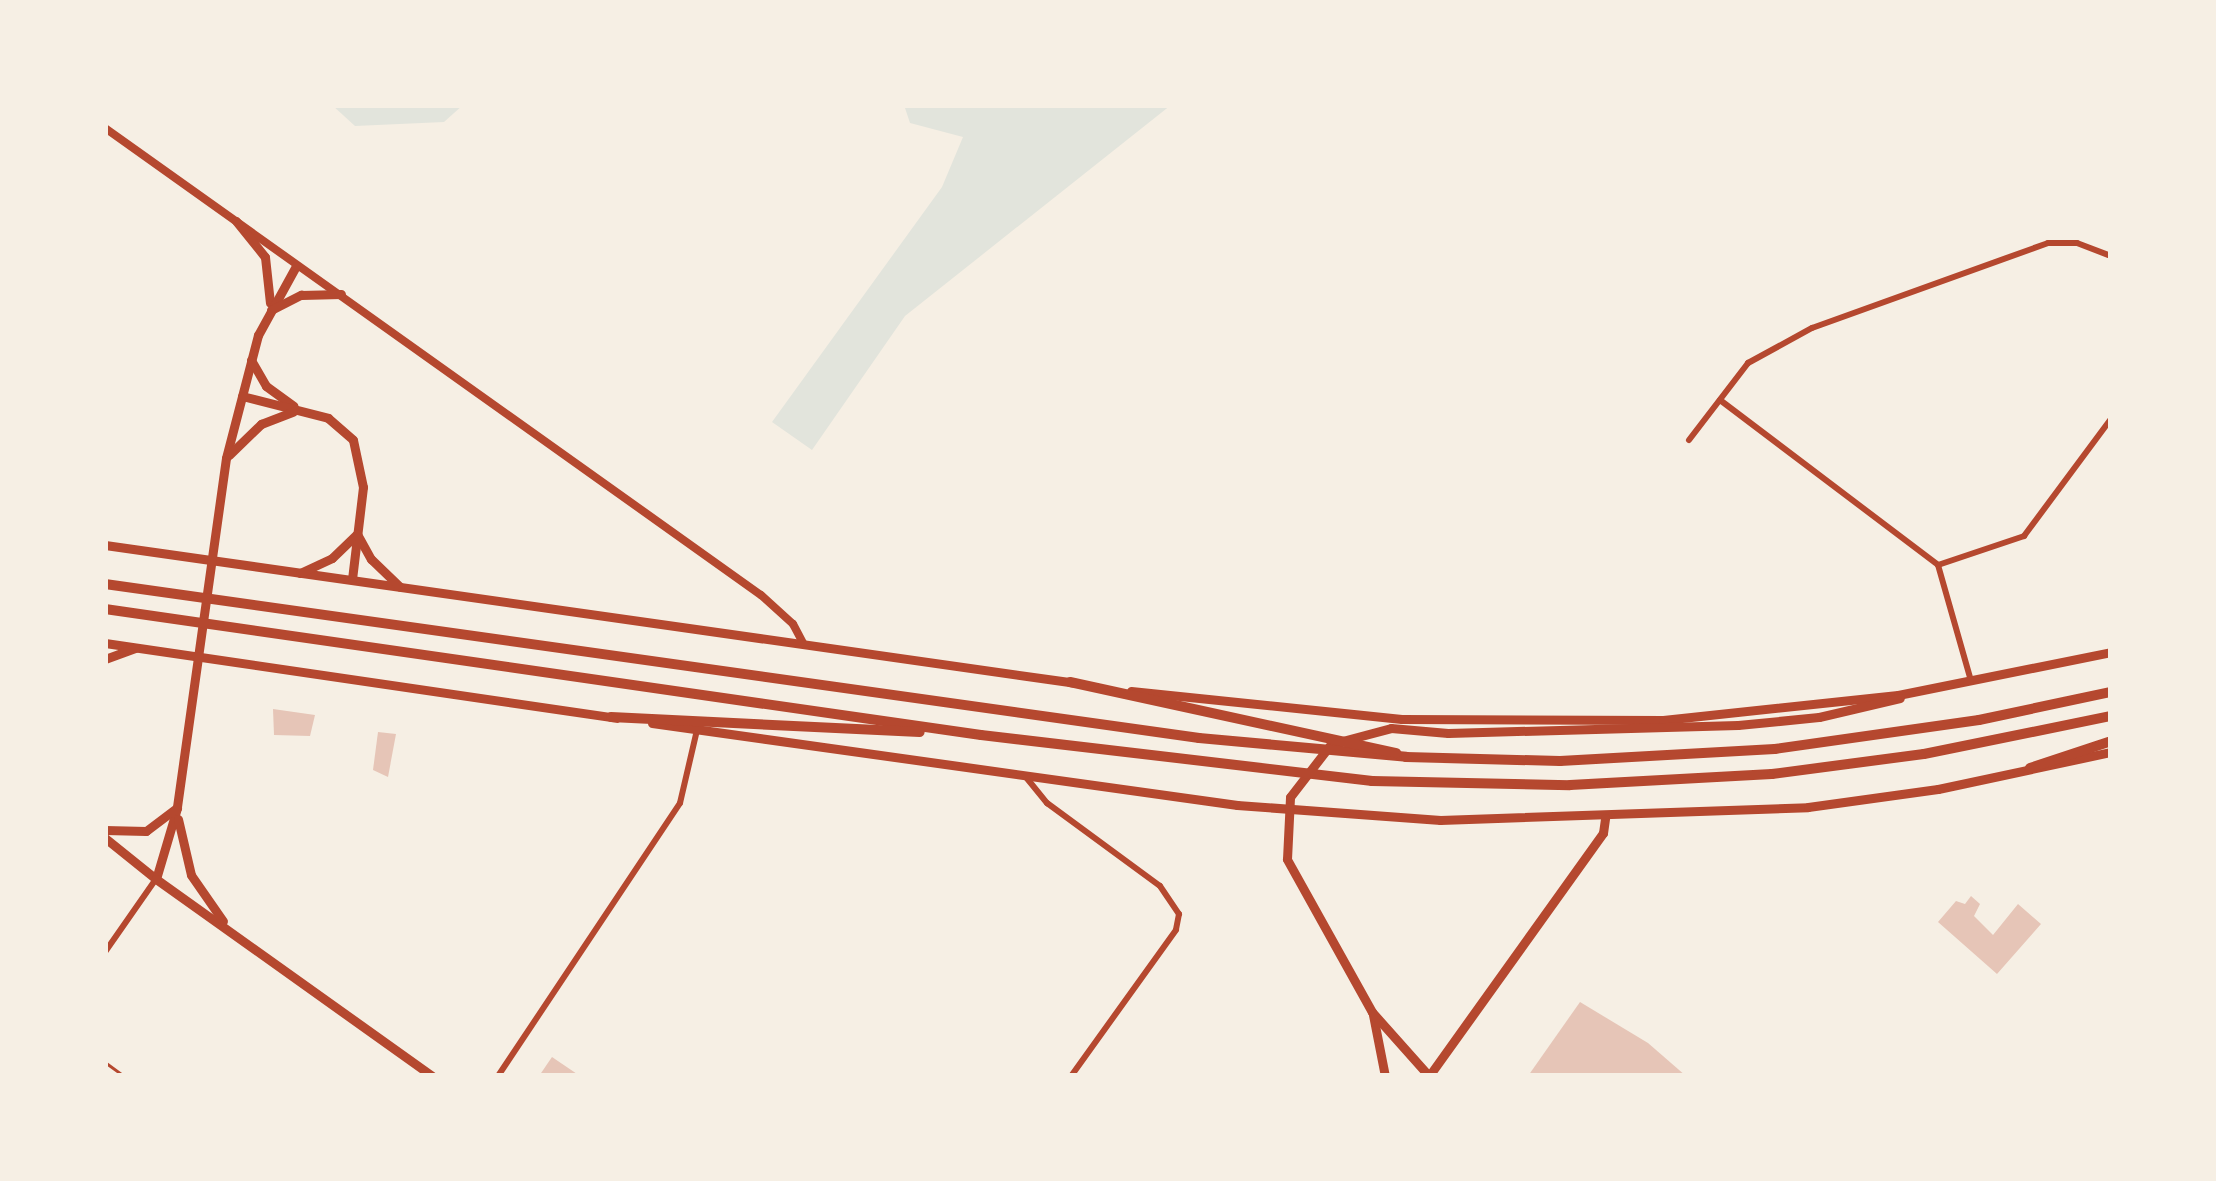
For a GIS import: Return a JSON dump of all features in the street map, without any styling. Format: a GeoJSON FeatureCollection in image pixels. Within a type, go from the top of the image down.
{"type":"FeatureCollection","features":[{"type":"Feature","properties":{"kind":"highway"},"geometry":{"type":"LineString","coordinates":[[105,584],[1199,738],[1406,757],[1560,761],[1775,749],[1978,720],[2111,692]]}},
{"type":"Feature","properties":{"kind":"highway"},"geometry":{"type":"LineString","coordinates":[[105,609],[981,735],[1354,779],[1570,785],[1829,766],[1987,743],[2111,716]]}},
{"type":"Feature","properties":{"kind":"highway"},"geometry":{"type":"LineString","coordinates":[[1070,682],[1374,744],[1406,757]]}},
{"type":"Feature","properties":{"kind":"highway"},"geometry":{"type":"LineString","coordinates":[[612,717],[981,735]]}},
{"type":"Feature","properties":{"kind":"highway"},"geometry":{"type":"LineString","coordinates":[[2030,768],[2111,740]]}},
{"type":"Feature","properties":{"kind":"main road"},"geometry":{"type":"LineString","coordinates":[[236,221],[264,257],[269,311]]}},
{"type":"Feature","properties":{"kind":"main road"},"geometry":{"type":"LineString","coordinates":[[156,879],[177,808],[211,543],[226,458],[251,359],[269,311],[296,266]]}},
{"type":"Feature","properties":{"kind":"main road"},"geometry":{"type":"LineString","coordinates":[[269,311],[301,295],[341,294]]}},
{"type":"Feature","properties":{"kind":"main road"},"geometry":{"type":"LineString","coordinates":[[251,359],[266,386],[300,410]]}},
{"type":"Feature","properties":{"kind":"main road"},"geometry":{"type":"LineString","coordinates":[[242,396],[300,410],[340,426],[358,452],[352,579]]}},
{"type":"Feature","properties":{"kind":"main road"},"geometry":{"type":"LineString","coordinates":[[226,458],[261,424],[300,410]]}},
{"type":"Feature","properties":{"kind":"main road"},"geometry":{"type":"LineString","coordinates":[[357,534],[371,559],[400,587]]}},
{"type":"Feature","properties":{"kind":"main road"},"geometry":{"type":"LineString","coordinates":[[300,573],[332,558],[357,534]]}},
{"type":"Feature","properties":{"kind":"main road"},"geometry":{"type":"LineString","coordinates":[[105,545],[1322,714],[1488,722],[1662,720],[1917,692],[2111,652]]}},
{"type":"Feature","properties":{"kind":"main road"},"geometry":{"type":"LineString","coordinates":[[105,643],[1025,776],[1349,816],[1605,818],[1808,807],[2111,752]]}},
{"type":"Feature","properties":{"kind":"main road"},"geometry":{"type":"LineString","coordinates":[[105,660],[136,648]]}},
{"type":"Feature","properties":{"kind":"main road"},"geometry":{"type":"LineString","coordinates":[[1605,818],[1604,833],[1429,1076],[1372,1012],[1295,881],[1285,825],[1297,782],[1331,744],[1392,728],[1448,733],[1738,725],[1874,708],[1917,692]]}},
{"type":"Feature","properties":{"kind":"main road"},"geometry":{"type":"LineString","coordinates":[[105,830],[146,831],[177,808]]}},
{"type":"Feature","properties":{"kind":"main road"},"geometry":{"type":"LineString","coordinates":[[177,808],[186,865],[227,928]]}},
{"type":"Feature","properties":{"kind":"main road"},"geometry":{"type":"LineString","coordinates":[[105,838],[156,879],[432,1076]]}},
{"type":"Feature","properties":{"kind":"main road"},"geometry":{"type":"LineString","coordinates":[[1372,1012],[1385,1076]]}},
{"type":"Feature","properties":{"kind":"street"},"geometry":{"type":"LineString","coordinates":[[105,128],[761,595],[793,624],[803,643]]}},
{"type":"Feature","properties":{"kind":"street"},"geometry":{"type":"LineString","coordinates":[[1689,440],[1762,352],[1890,298],[2048,244],[2077,242],[2111,256]]}},
{"type":"Feature","properties":{"kind":"street"},"geometry":{"type":"LineString","coordinates":[[1720,400],[1938,564],[1971,682]]}},
{"type":"Feature","properties":{"kind":"street"},"geometry":{"type":"LineString","coordinates":[[1938,564],[2024,536],[2111,419]]}},
{"type":"Feature","properties":{"kind":"street"},"geometry":{"type":"LineString","coordinates":[[498,1076],[680,803],[697,730]]}},
{"type":"Feature","properties":{"kind":"street"},"geometry":{"type":"LineString","coordinates":[[1025,776],[1048,802],[1160,886],[1180,914],[1176,930],[1070,1076]]}},
{"type":"Feature","properties":{"kind":"street"},"geometry":{"type":"LineString","coordinates":[[106,949],[156,879]]}},
{"type":"Feature","properties":{"kind":"lane"},"geometry":{"type":"LineString","coordinates":[[105,1062],[124,1076]]}},
{"type":"Feature","properties":{"kind":"shaded area"},"geometry":{"type":"Polygon","coordinates":[[[332,105],[463,105],[444,122],[355,126],[332,105]]]}},
{"type":"Feature","properties":{"kind":"shaded area"},"geometry":{"type":"Polygon","coordinates":[[[904,105],[1171,105],[905,316],[812,450],[772,422],[942,187],[963,137],[910,123],[904,105]]]}},
{"type":"Feature","properties":{"kind":"building"},"geometry":{"type":"Polygon","coordinates":[[[273,709],[315,715],[310,736],[274,735],[273,709]]]}},
{"type":"Feature","properties":{"kind":"building"},"geometry":{"type":"Polygon","coordinates":[[[378,732],[396,734],[388,777],[373,770],[378,732]]]}},
{"type":"Feature","properties":{"kind":"building"},"geometry":{"type":"Polygon","coordinates":[[[1971,896],[1980,904],[1974,916],[1993,935],[2018,904],[2041,924],[1997,974],[1938,922],[1956,901],[1965,904],[1971,896]]]}},
{"type":"Feature","properties":{"kind":"building"},"geometry":{"type":"Polygon","coordinates":[[[1580,1002],[1648,1043],[1686,1076],[1528,1076],[1580,1002]]]}},
{"type":"Feature","properties":{"kind":"building"},"geometry":{"type":"Polygon","coordinates":[[[552,1057],[580,1076],[539,1076],[552,1057]]]}}]}
